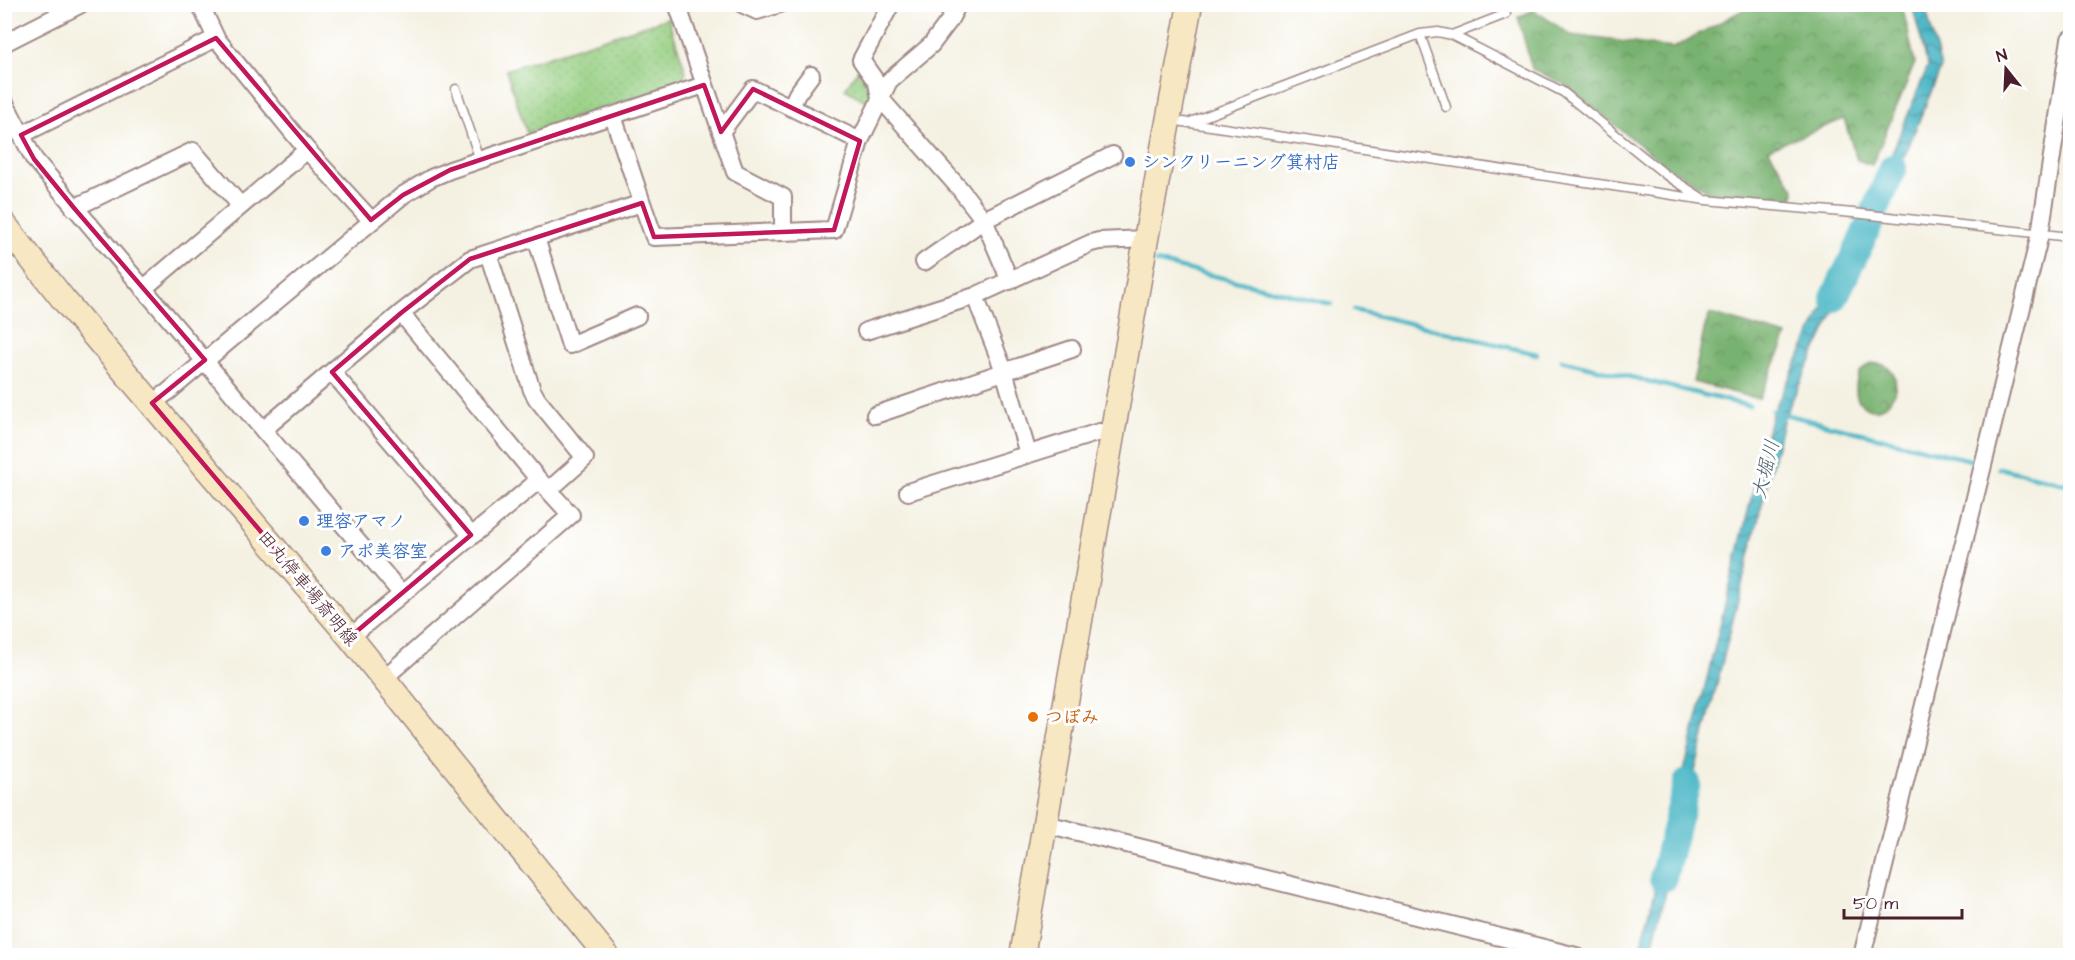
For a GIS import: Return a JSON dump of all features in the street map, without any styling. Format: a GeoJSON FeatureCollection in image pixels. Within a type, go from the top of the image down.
{"type":"FeatureCollection","features":[{"type":"Feature","properties":{"kind":"street"},"geometry":{"type":"LineString","coordinates":[[4,43],[81,4]]}},
{"type":"Feature","properties":{"kind":"street"},"geometry":{"type":"LineString","coordinates":[[200,4],[216,38],[308,150],[371,220]]}},
{"type":"Feature","properties":{"kind":"street"},"geometry":{"type":"LineString","coordinates":[[677,4],[735,172],[783,197],[783,232]]}},
{"type":"Feature","properties":{"kind":"street"},"geometry":{"type":"LineString","coordinates":[[742,4],[757,11],[780,4]]}},
{"type":"Feature","properties":{"kind":"street"},"geometry":{"type":"LineString","coordinates":[[891,4],[861,60],[877,83],[880,98],[960,189],[984,220],[1010,281]]}},
{"type":"Feature","properties":{"kind":"street"},"geometry":{"type":"LineString","coordinates":[[614,116],[654,237],[834,230],[860,141],[889,81],[931,45],[949,21],[958,4]]}},
{"type":"Feature","properties":{"kind":"street"},"geometry":{"type":"LineString","coordinates":[[1022,956],[1146,239],[1178,122],[1190,4]]}},
{"type":"Feature","properties":{"kind":"street"},"geometry":{"type":"LineString","coordinates":[[21,135],[216,38]]}},
{"type":"Feature","properties":{"kind":"street"},"geometry":{"type":"LineString","coordinates":[[1863,956],[2040,234],[2070,39]]}},
{"type":"Feature","properties":{"kind":"street"},"geometry":{"type":"LineString","coordinates":[[791,107],[797,94],[811,75]]}},
{"type":"Feature","properties":{"kind":"street"},"geometry":{"type":"LineString","coordinates":[[152,403],[168,392],[371,220],[417,186],[441,174],[480,160],[704,85]]}},
{"type":"Feature","properties":{"kind":"street"},"geometry":{"type":"LineString","coordinates":[[721,132],[753,89],[860,141]]}},
{"type":"Feature","properties":{"kind":"street"},"geometry":{"type":"LineString","coordinates":[[4,101],[34,159],[401,593]]}},
{"type":"Feature","properties":{"kind":"street"},"geometry":{"type":"LineString","coordinates":[[74,208],[193,150],[240,206]]}},
{"type":"Feature","properties":{"kind":"street"},"geometry":{"type":"LineString","coordinates":[[143,289],[308,150]]}},
{"type":"Feature","properties":{"kind":"street"},"geometry":{"type":"LineString","coordinates":[[924,262],[984,220],[1113,155]]}},
{"type":"Feature","properties":{"kind":"street"},"geometry":{"type":"LineString","coordinates":[[263,430],[401,313],[470,259],[642,203]]}},
{"type":"Feature","properties":{"kind":"street","name":"田丸停車場斎明線"},"geometry":{"type":"LineString","coordinates":[[4,224],[56,290],[384,678],[607,956]]}},
{"type":"Feature","properties":{"kind":"street"},"geometry":{"type":"LineString","coordinates":[[536,238],[570,345],[637,316]]}},
{"type":"Feature","properties":{"kind":"street"},"geometry":{"type":"LineString","coordinates":[[866,332],[975,296],[1092,243],[1146,239]]}},
{"type":"Feature","properties":{"kind":"street"},"geometry":{"type":"LineString","coordinates":[[350,637],[471,535],[585,458],[532,390],[488,253]]}},
{"type":"Feature","properties":{"kind":"street"},"geometry":{"type":"LineString","coordinates":[[975,296],[1004,371],[1028,454]]}},
{"type":"Feature","properties":{"kind":"street"},"geometry":{"type":"LineString","coordinates":[[384,678],[571,515],[401,313]]}},
{"type":"Feature","properties":{"kind":"street"},"geometry":{"type":"LineString","coordinates":[[875,416],[1072,349]]}},
{"type":"Feature","properties":{"kind":"street"},"geometry":{"type":"LineString","coordinates":[[332,372],[471,535]]}},
{"type":"Feature","properties":{"kind":"street"},"geometry":{"type":"LineString","coordinates":[[908,492],[1099,432],[1113,434]]}},
{"type":"Feature","properties":{"kind":"street"},"geometry":{"type":"LineString","coordinates":[[1046,824],[1576,956]]}},
{"type":"Feature","properties":{"kind":"lane"},"geometry":{"type":"LineString","coordinates":[[1452,34],[1506,14]]}},
{"type":"Feature","properties":{"kind":"lane"},"geometry":{"type":"LineString","coordinates":[[1178,122],[1420,34],[1438,32],[1452,34],[1563,92],[1666,175],[1706,200]]}},
{"type":"Feature","properties":{"kind":"lane"},"geometry":{"type":"LineString","coordinates":[[1420,34],[1446,107]]}},
{"type":"Feature","properties":{"kind":"lane"},"geometry":{"type":"LineString","coordinates":[[456,89],[480,160]]}},
{"type":"Feature","properties":{"kind":"lane"},"geometry":{"type":"LineString","coordinates":[[1178,122],[1706,200],[2070,237]]}},
{"type":"Feature","properties":{"kind":"highlighted area"},"geometry":{"type":"Polygon","coordinates":[[[216,38],[371,220],[403,195],[450,170],[704,85],[721,132],[753,89],[860,141],[834,230],[654,237],[642,203],[470,259],[401,313],[332,372],[471,535],[350,637],[152,403],[205,360],[74,208],[34,159],[21,135],[216,38]]]}},
{"type":"Feature","properties":{"kind":"green space"},"geometry":{"type":"Polygon","coordinates":[[[1754,4],[1902,5],[1915,63],[1872,165],[1857,160],[1844,119],[1768,149],[1794,189],[1793,199],[1710,192],[1666,166],[1564,84],[1532,69],[1518,17],[1534,10],[1571,35],[1673,48],[1754,4]]]}},
{"type":"Feature","properties":{"kind":"green space"},"geometry":{"type":"Polygon","coordinates":[[[668,18],[686,72],[681,83],[527,133],[506,70],[668,18]]]}},
{"type":"Feature","properties":{"kind":"green space"},"geometry":{"type":"Polygon","coordinates":[[[857,71],[863,77],[872,97],[869,103],[845,89],[857,71]]]}},
{"type":"Feature","properties":{"kind":"green space"},"geometry":{"type":"Polygon","coordinates":[[[1710,314],[1787,336],[1759,399],[1693,382],[1705,326],[1710,314]]]}},
{"type":"Feature","properties":{"kind":"green space"},"geometry":{"type":"Polygon","coordinates":[[[1872,363],[1886,366],[1893,372],[1895,389],[1892,398],[1886,404],[1872,409],[1858,400],[1856,384],[1862,370],[1872,363]]]}},
{"type":"Feature","properties":{"kind":"water"},"geometry":{"type":"Polygon","coordinates":[[[1912,5],[1925,5],[1941,68],[1884,206],[1871,204],[1928,66],[1912,5]]]}},
{"type":"Feature","properties":{"kind":"water"},"geometry":{"type":"Polygon","coordinates":[[[1845,262],[1856,266],[1784,417],[1682,823],[1672,820],[1772,414],[1845,262]]]}},
{"type":"Feature","properties":{"kind":"water"},"geometry":{"type":"Polygon","coordinates":[[[1668,839],[1678,843],[1650,955],[1639,955],[1668,839]]]}},
{"type":"Feature","properties":{"kind":"waterway","name":"大堀川"},"geometry":{"type":"LineString","coordinates":[[1834,298],[1893,168]]}},
{"type":"Feature","properties":{"kind":"waterway"},"geometry":{"type":"LineString","coordinates":[[1156,262],[1331,304]]}},
{"type":"Feature","properties":{"kind":"waterway"},"geometry":{"type":"LineString","coordinates":[[1354,310],[1537,354]]}},
{"type":"Feature","properties":{"kind":"waterway"},"geometry":{"type":"LineString","coordinates":[[1561,360],[1749,406]]}},
{"type":"Feature","properties":{"kind":"waterway"},"geometry":{"type":"LineString","coordinates":[[1772,411],[1974,461]]}},
{"type":"Feature","properties":{"kind":"waterway"},"geometry":{"type":"LineString","coordinates":[[1999,468],[2070,485]]}},
{"type":"Feature","properties":{"kind":"waterway","name":"大堀川"},"geometry":{"type":"LineString","coordinates":[[1663,878],[1687,783]]}},
{"type":"Feature","properties":{"kind":"place","name":"シンクリーニング箕村店"},"geometry":{"type":"Point","coordinates":[1130,162]}},
{"type":"Feature","properties":{"kind":"place","name":"理容アマノ"},"geometry":{"type":"Point","coordinates":[304,521]}},
{"type":"Feature","properties":{"kind":"place","name":"アポ美容室"},"geometry":{"type":"Point","coordinates":[326,551]}},
{"type":"Feature","properties":{"kind":"place","name":"つぼみ"},"geometry":{"type":"Point","coordinates":[1033,717]}}]}
